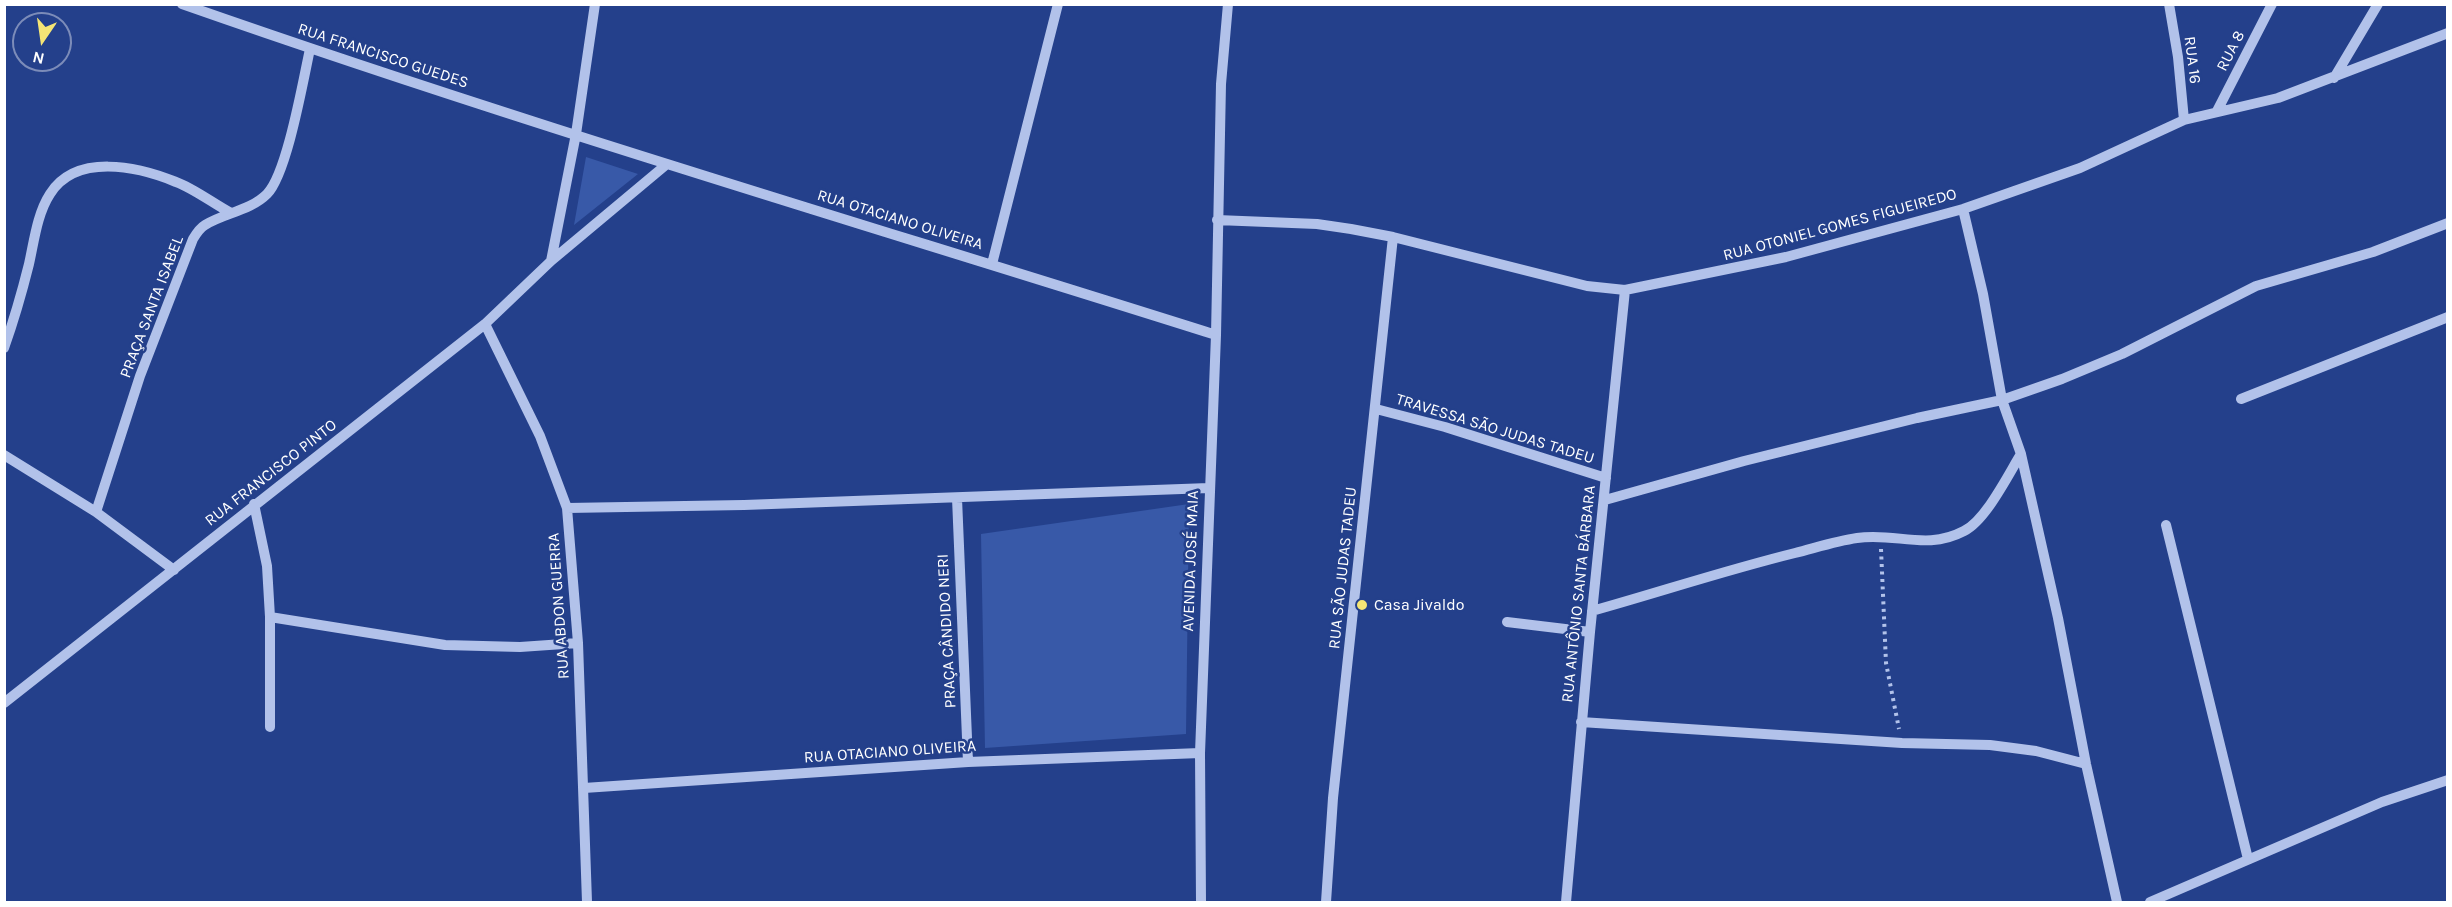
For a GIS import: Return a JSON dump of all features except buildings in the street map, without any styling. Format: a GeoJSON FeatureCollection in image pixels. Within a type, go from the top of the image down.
{"type":"FeatureCollection","features":[{"type":"Feature","properties":{"kind":"street","name":"RUA FRANCISCO GUEDES"},"geometry":{"type":"LineString","coordinates":[[182,4],[310,49],[576,134]]}},
{"type":"Feature","properties":{"kind":"street"},"geometry":{"type":"LineString","coordinates":[[551,261],[576,134],[595,4]]}},
{"type":"Feature","properties":{"kind":"street"},"geometry":{"type":"LineString","coordinates":[[992,264],[1058,4]]}},
{"type":"Feature","properties":{"kind":"street","name":"AVENIDA JOSÉ MAIA"},"geometry":{"type":"LineString","coordinates":[[1202,903],[1200,753],[1216,334],[1221,84],[1228,4]]}},
{"type":"Feature","properties":{"kind":"street","name":"RUA 16"},"geometry":{"type":"LineString","coordinates":[[2169,4],[2178,57],[2184,120]]}},
{"type":"Feature","properties":{"kind":"street","name":"RUA 8"},"geometry":{"type":"LineString","coordinates":[[2217,111],[2272,4]]}},
{"type":"Feature","properties":{"kind":"street"},"geometry":{"type":"LineString","coordinates":[[2334,78],[2378,4]]}},
{"type":"Feature","properties":{"kind":"street","name":"RUA OTONIEL GOMES FIGUEIREDO"},"geometry":{"type":"LineString","coordinates":[[1217,220],[1317,224],[1393,237],[1587,286],[1625,290],[1786,257],[1963,209],[2080,168],[2184,120],[2278,98],[2448,33]]}},
{"type":"Feature","properties":{"kind":"street","name":"PRAÇA SANTA ISABEL"},"geometry":{"type":"LineString","coordinates":[[96,512],[140,376],[179,269],[193,239],[203,226],[252,204],[266,195],[276,182],[284,160],[310,49]]}},
{"type":"Feature","properties":{"kind":"street","name":"RUA OTACIANO OLIVEIRA"},"geometry":{"type":"LineString","coordinates":[[576,134],[1216,334]]}},
{"type":"Feature","properties":{"kind":"street"},"geometry":{"type":"LineString","coordinates":[[551,261],[667,164]]}},
{"type":"Feature","properties":{"kind":"street"},"geometry":{"type":"LineString","coordinates":[[4,348],[8,323],[48,196],[68,175],[82,168],[110,166],[148,174],[177,182],[231,213]]}},
{"type":"Feature","properties":{"kind":"street"},"geometry":{"type":"LineString","coordinates":[[1963,209],[1983,294],[2002,400],[2021,454],[2058,618],[2086,764],[2117,903]]}},
{"type":"Feature","properties":{"kind":"street"},"geometry":{"type":"LineString","coordinates":[[1605,500],[1744,461],[1917,418],[2002,400],[2062,379],[2122,354],[2256,286],[2373,252],[2448,223]]}},
{"type":"Feature","properties":{"kind":"street","name":"RUA SÃO JUDAS TADEU"},"geometry":{"type":"LineString","coordinates":[[1326,903],[1333,798],[1393,237]]}},
{"type":"Feature","properties":{"kind":"street","name":"RUA FRANCISCO PINTO"},"geometry":{"type":"LineString","coordinates":[[4,703],[485,324],[551,261]]}},
{"type":"Feature","properties":{"kind":"street","name":"RUA ANTÔNIO SANTA BÁRBARA"},"geometry":{"type":"LineString","coordinates":[[1566,903],[1581,722],[1625,290]]}},
{"type":"Feature","properties":{"kind":"street"},"geometry":{"type":"LineString","coordinates":[[2241,399],[2448,317]]}},
{"type":"Feature","properties":{"kind":"street","name":"RUA ABDON GUERRA"},"geometry":{"type":"LineString","coordinates":[[485,324],[516,383],[540,436],[567,508],[578,643],[587,903]]}},
{"type":"Feature","properties":{"kind":"street","name":"TRAVESSA SÃO JUDAS TADEU"},"geometry":{"type":"LineString","coordinates":[[1376,409],[1445,427],[1606,478]]}},
{"type":"Feature","properties":{"kind":"street"},"geometry":{"type":"LineString","coordinates":[[1592,611],[1727,570],[1857,538],[1880,536],[1930,542],[1945,539],[1967,530],[1984,511],[2021,454]]}},
{"type":"Feature","properties":{"kind":"street"},"geometry":{"type":"LineString","coordinates":[[4,455],[96,512],[174,570]]}},
{"type":"Feature","properties":{"kind":"street"},"geometry":{"type":"LineString","coordinates":[[567,508],[957,498],[1209,488]]}},
{"type":"Feature","properties":{"kind":"street","name":"PRAÇA CÂNDIDO NERI"},"geometry":{"type":"LineString","coordinates":[[957,498],[968,762]]}},
{"type":"Feature","properties":{"kind":"street"},"geometry":{"type":"LineString","coordinates":[[255,504],[267,566],[270,617],[270,728]]}},
{"type":"Feature","properties":{"kind":"street"},"geometry":{"type":"LineString","coordinates":[[2166,525],[2248,859]]}},
{"type":"Feature","properties":{"kind":"street"},"geometry":{"type":"LineString","coordinates":[[270,617],[445,645],[520,647],[578,643]]}},
{"type":"Feature","properties":{"kind":"street"},"geometry":{"type":"LineString","coordinates":[[1507,622],[1590,632]]}},
{"type":"Feature","properties":{"kind":"street"},"geometry":{"type":"LineString","coordinates":[[1581,722],[1902,743],[1990,745],[2036,752],[2086,764]]}},
{"type":"Feature","properties":{"kind":"street","name":"RUA OTACIANO OLIVEIRA"},"geometry":{"type":"LineString","coordinates":[[584,788],[968,762],[1200,753]]}},
{"type":"Feature","properties":{"kind":"street"},"geometry":{"type":"LineString","coordinates":[[2150,903],[2382,802],[2448,780]]}},
{"type":"Feature","properties":{"kind":"path"},"geometry":{"type":"LineString","coordinates":[[1880,536],[1886,663],[1902,743]]}},
{"type":"Feature","properties":{"kind":"shaded area"},"geometry":{"type":"Polygon","coordinates":[[[586,157],[638,174],[574,225],[586,157]]]}},
{"type":"Feature","properties":{"kind":"shaded area"},"geometry":{"type":"Polygon","coordinates":[[[1189,504],[1186,734],[985,748],[981,534],[1189,504]]]}},
{"type":"Feature","properties":{"kind":"place","name":"Casa Jivaldo"},"geometry":{"type":"Point","coordinates":[1362,605]}}]}
